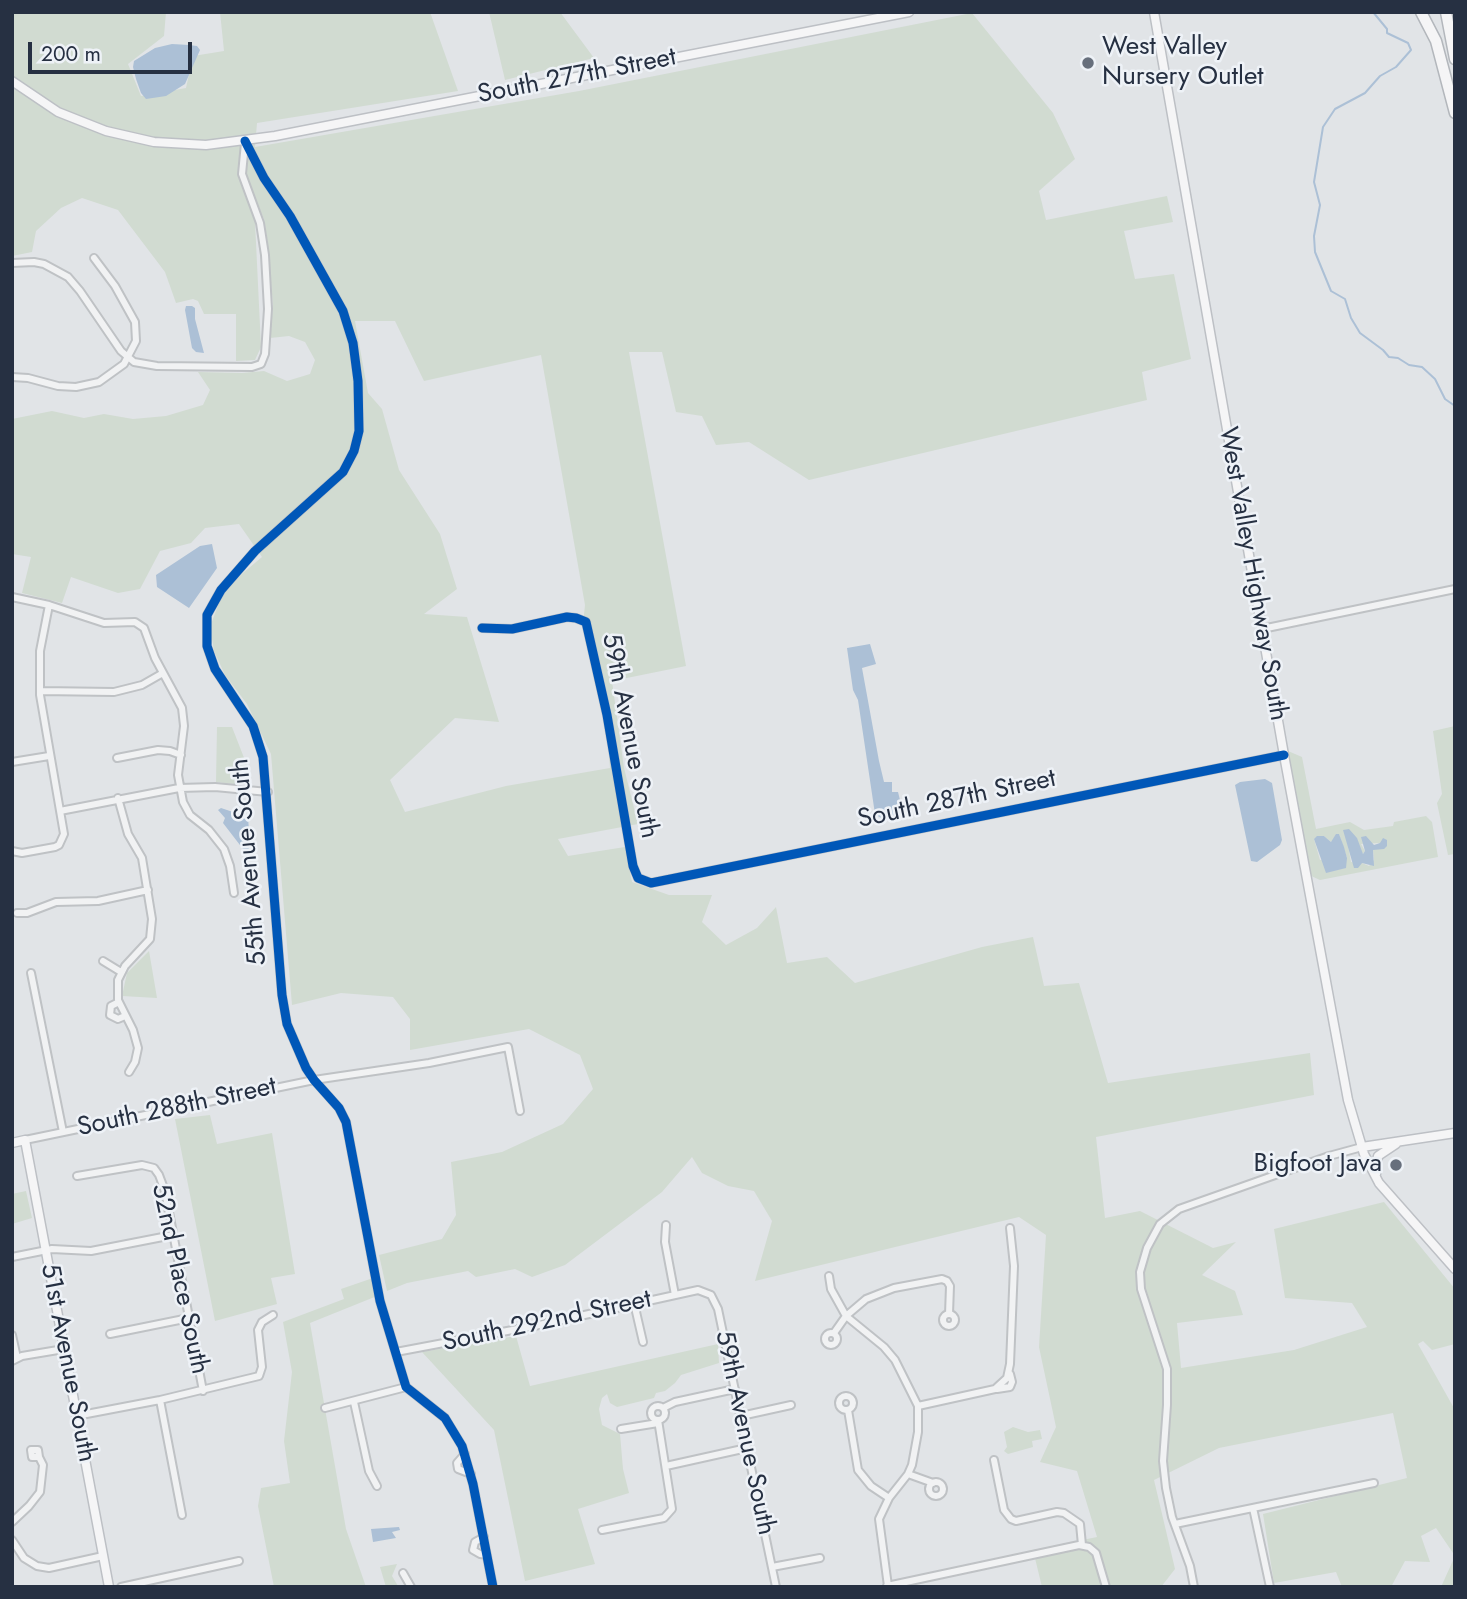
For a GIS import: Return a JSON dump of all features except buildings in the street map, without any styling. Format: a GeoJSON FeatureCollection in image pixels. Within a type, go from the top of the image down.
{"type":"FeatureCollection","features":[{"type":"Feature","properties":{"kind":"highway"},"geometry":{"type":"LineString","coordinates":[[1421,12],[1436,41],[1455,113]]}},
{"type":"Feature","properties":{"kind":"highway"},"geometry":{"type":"LineString","coordinates":[[1446,12],[1455,58]]}},
{"type":"Feature","properties":{"kind":"main road","name":"South 277th Street"},"geometry":{"type":"LineString","coordinates":[[12,80],[58,112],[89,126],[122,136],[186,145],[245,141],[909,12]]}},
{"type":"Feature","properties":{"kind":"main road","name":"West Valley Highway South"},"geometry":{"type":"LineString","coordinates":[[1154,12],[1284,755],[1341,1068],[1353,1120],[1379,1183],[1455,1269]]}},
{"type":"Feature","properties":{"kind":"main road"},"geometry":{"type":"LineString","coordinates":[[1362,1147],[1455,1133]]}},
{"type":"Feature","properties":{"kind":"main road","name":"South 288th Street"},"geometry":{"type":"LineString","coordinates":[[12,1143],[24,1140]]}},
{"type":"Feature","properties":{"kind":"main road","name":"51st Avenue South"},"geometry":{"type":"LineString","coordinates":[[24,1140],[108,1587]]}},
{"type":"Feature","properties":{"kind":"main road"},"geometry":{"type":"LineString","coordinates":[[1379,1183],[1375,1168],[1378,1156],[1401,1141]]}},
{"type":"Feature","properties":{"kind":"street"},"geometry":{"type":"LineString","coordinates":[[12,263],[44,264],[68,277],[127,358],[142,365],[252,367],[264,360],[268,309],[260,223],[242,174],[245,141]]}},
{"type":"Feature","properties":{"kind":"street","name":"55th Avenue South"},"geometry":{"type":"LineString","coordinates":[[245,141],[343,311],[353,343],[359,420],[357,442],[343,472],[248,558],[220,590],[207,615],[206,631],[210,658],[253,726],[263,757],[284,1010],[298,1053],[314,1080],[336,1105],[346,1122],[380,1301],[406,1387]]}},
{"type":"Feature","properties":{"kind":"street"},"geometry":{"type":"LineString","coordinates":[[12,377],[68,387],[88,385],[110,376],[127,358],[136,341],[135,322],[115,286],[94,258]]}},
{"type":"Feature","properties":{"kind":"street"},"geometry":{"type":"LineString","coordinates":[[1262,629],[1455,589]]}},
{"type":"Feature","properties":{"kind":"street"},"geometry":{"type":"LineString","coordinates":[[12,597],[50,605],[104,623],[141,624],[147,632],[155,658],[182,708],[184,717],[178,775],[186,809],[209,830],[224,849],[234,893]]}},
{"type":"Feature","properties":{"kind":"street"},"geometry":{"type":"LineString","coordinates":[[12,851],[22,853],[55,847],[63,839],[40,691],[40,650],[50,605]]}},
{"type":"Feature","properties":{"kind":"street","name":"59th Avenue South"},"geometry":{"type":"LineString","coordinates":[[482,628],[512,629],[566,617],[586,622],[607,715],[633,866],[638,878]]}},
{"type":"Feature","properties":{"kind":"street"},"geometry":{"type":"LineString","coordinates":[[40,691],[114,692],[142,685],[163,673]]}},
{"type":"Feature","properties":{"kind":"street"},"geometry":{"type":"LineString","coordinates":[[117,758],[158,750],[181,755]]}},
{"type":"Feature","properties":{"kind":"street","name":"South 287th Street"},"geometry":{"type":"LineString","coordinates":[[638,878],[653,882],[1284,755]]}},
{"type":"Feature","properties":{"kind":"street"},"geometry":{"type":"LineString","coordinates":[[12,762],[49,756]]}},
{"type":"Feature","properties":{"kind":"street"},"geometry":{"type":"LineString","coordinates":[[60,811],[179,788],[215,787],[268,792]]}},
{"type":"Feature","properties":{"kind":"street"},"geometry":{"type":"LineString","coordinates":[[118,798],[128,834],[142,858],[152,919],[150,939],[121,972],[117,991],[138,1048],[135,1062],[129,1072]]}},
{"type":"Feature","properties":{"kind":"street"},"geometry":{"type":"LineString","coordinates":[[17,914],[56,902],[98,901],[148,890]]}},
{"type":"Feature","properties":{"kind":"street"},"geometry":{"type":"LineString","coordinates":[[103,961],[121,972]]}},
{"type":"Feature","properties":{"kind":"street"},"geometry":{"type":"LineString","coordinates":[[31,973],[63,1132]]}},
{"type":"Feature","properties":{"kind":"street"},"geometry":{"type":"LineString","coordinates":[[119,1002],[111,1006],[110,1015],[118,1019],[125,1016]]}},
{"type":"Feature","properties":{"kind":"street","name":"South 288th Street"},"geometry":{"type":"LineString","coordinates":[[24,1140],[314,1080],[429,1063],[508,1047],[520,1111]]}},
{"type":"Feature","properties":{"kind":"street"},"geometry":{"type":"LineString","coordinates":[[1194,1587],[1191,1566],[1175,1524],[1163,1461],[1167,1369],[1141,1289],[1142,1260],[1160,1224],[1179,1209],[1362,1147]]}},
{"type":"Feature","properties":{"kind":"street","name":"52nd Place South"},"geometry":{"type":"LineString","coordinates":[[77,1175],[142,1165],[154,1168],[163,1185],[202,1391]]}},
{"type":"Feature","properties":{"kind":"street"},"geometry":{"type":"LineString","coordinates":[[666,1225],[665,1242],[675,1295]]}},
{"type":"Feature","properties":{"kind":"street"},"geometry":{"type":"LineString","coordinates":[[918,1406],[1010,1387],[1014,1266],[1010,1228]]}},
{"type":"Feature","properties":{"kind":"street"},"geometry":{"type":"LineString","coordinates":[[12,1257],[60,1248],[91,1251],[173,1235]]}},
{"type":"Feature","properties":{"kind":"street"},"geometry":{"type":"LineString","coordinates":[[829,1276],[836,1301],[846,1316],[895,1360],[918,1406],[916,1448],[908,1474],[889,1499],[879,1519],[887,1586],[1082,1545],[1092,1549],[1100,1560],[1106,1587]]}},
{"type":"Feature","properties":{"kind":"street"},"geometry":{"type":"LineString","coordinates":[[834,1333],[846,1316],[866,1299],[942,1279],[950,1286],[949,1314]]}},
{"type":"Feature","properties":{"kind":"street","name":"59th Avenue South"},"geometry":{"type":"LineString","coordinates":[[698,1290],[711,1295],[715,1300],[776,1587]]}},
{"type":"Feature","properties":{"kind":"street","name":"South 292nd Street"},"geometry":{"type":"LineString","coordinates":[[396,1352],[539,1325],[698,1290]]}},
{"type":"Feature","properties":{"kind":"street"},"geometry":{"type":"LineString","coordinates":[[634,1303],[643,1342]]}},
{"type":"Feature","properties":{"kind":"street"},"geometry":{"type":"LineString","coordinates":[[76,1416],[202,1391],[260,1375],[262,1367],[257,1332],[262,1322],[273,1315]]}},
{"type":"Feature","properties":{"kind":"street"},"geometry":{"type":"LineString","coordinates":[[110,1334],[189,1318]]}},
{"type":"Feature","properties":{"kind":"street"},"geometry":{"type":"LineString","coordinates":[[12,1335],[15,1360],[64,1349]]}},
{"type":"Feature","properties":{"kind":"street"},"geometry":{"type":"LineString","coordinates":[[995,1389],[1004,1382],[1009,1373]]}},
{"type":"Feature","properties":{"kind":"street"},"geometry":{"type":"LineString","coordinates":[[325,1408],[406,1387],[445,1418],[456,1433],[471,1474],[493,1587]]}},
{"type":"Feature","properties":{"kind":"street"},"geometry":{"type":"LineString","coordinates":[[602,1531],[664,1518],[670,1513],[671,1498],[658,1421],[652,1417],[651,1410],[657,1406],[663,1408],[675,1402],[735,1389]]}},
{"type":"Feature","properties":{"kind":"street"},"geometry":{"type":"LineString","coordinates":[[160,1400],[182,1515]]}},
{"type":"Feature","properties":{"kind":"street"},"geometry":{"type":"LineString","coordinates":[[354,1402],[369,1471],[377,1486]]}},
{"type":"Feature","properties":{"kind":"street"},"geometry":{"type":"LineString","coordinates":[[741,1416],[791,1405]]}},
{"type":"Feature","properties":{"kind":"street"},"geometry":{"type":"LineString","coordinates":[[621,1429],[658,1421],[664,1416],[663,1408]]}},
{"type":"Feature","properties":{"kind":"street"},"geometry":{"type":"LineString","coordinates":[[848,1410],[859,1470],[870,1486],[889,1499]]}},
{"type":"Feature","properties":{"kind":"street"},"geometry":{"type":"LineString","coordinates":[[666,1466],[747,1448]]}},
{"type":"Feature","properties":{"kind":"street"},"geometry":{"type":"LineString","coordinates":[[465,1454],[457,1463],[458,1469],[471,1474]]}},
{"type":"Feature","properties":{"kind":"street"},"geometry":{"type":"LineString","coordinates":[[12,1522],[40,1492],[44,1469],[39,1457]]}},
{"type":"Feature","properties":{"kind":"street"},"geometry":{"type":"LineString","coordinates":[[994,1460],[1004,1510],[1011,1519],[1016,1521],[1057,1512],[1064,1513],[1080,1524],[1082,1545]]}},
{"type":"Feature","properties":{"kind":"street"},"geometry":{"type":"LineString","coordinates":[[908,1474],[933,1483]]}},
{"type":"Feature","properties":{"kind":"street"},"geometry":{"type":"LineString","coordinates":[[1175,1524],[1374,1483]]}},
{"type":"Feature","properties":{"kind":"street"},"geometry":{"type":"LineString","coordinates":[[1254,1508],[1270,1587]]}},
{"type":"Feature","properties":{"kind":"street"},"geometry":{"type":"LineString","coordinates":[[484,1537],[475,1542],[473,1550],[487,1555]]}},
{"type":"Feature","properties":{"kind":"street"},"geometry":{"type":"LineString","coordinates":[[12,1540],[24,1558],[37,1566],[49,1568],[103,1556]]}},
{"type":"Feature","properties":{"kind":"street"},"geometry":{"type":"LineString","coordinates":[[772,1567],[820,1558]]}},
{"type":"Feature","properties":{"kind":"street"},"geometry":{"type":"LineString","coordinates":[[121,1587],[239,1561]]}},
{"type":"Feature","properties":{"kind":"street"},"geometry":{"type":"LineString","coordinates":[[403,1573],[411,1587]]}},
{"type":"Feature","properties":{"kind":"shaded area"},"geometry":{"type":"Polygon","coordinates":[[[12,12],[166,12],[164,36],[128,64],[141,96],[186,88],[193,56],[224,51],[220,12],[430,12],[458,91],[257,123],[255,147],[579,91],[972,13],[1053,113],[1075,159],[1039,191],[1046,220],[1167,196],[1173,222],[1124,231],[1135,279],[1174,274],[1191,359],[1142,372],[1147,400],[809,480],[749,442],[716,445],[702,416],[676,412],[662,352],[629,352],[686,666],[612,681],[624,768],[638,824],[558,839],[568,856],[625,847],[632,882],[669,895],[712,895],[702,922],[726,945],[757,928],[776,907],[787,963],[827,957],[855,983],[982,947],[1033,937],[1044,986],[1079,983],[1108,1083],[1310,1053],[1314,1095],[1096,1137],[1105,1218],[1140,1211],[1213,1248],[1236,1242],[1202,1275],[1235,1291],[1243,1315],[1177,1323],[1181,1368],[1294,1350],[1367,1327],[1352,1303],[1285,1298],[1274,1229],[1384,1202],[1455,1289],[1455,1344],[1432,1350],[1423,1341],[1418,1344],[1455,1410],[1455,1556],[1436,1528],[1421,1536],[1430,1562],[1405,1561],[1391,1587],[1342,1587],[1336,1572],[1274,1583],[1263,1514],[1407,1478],[1393,1413],[1219,1448],[1154,1480],[1175,1569],[1161,1587],[1042,1587],[1033,1550],[1097,1537],[1077,1471],[1040,1462],[1056,1427],[1039,1347],[1046,1235],[1019,1217],[755,1281],[772,1221],[754,1191],[728,1186],[702,1173],[692,1157],[662,1192],[565,1265],[532,1277],[515,1269],[476,1277],[468,1271],[407,1283],[387,1291],[379,1255],[442,1239],[456,1215],[451,1162],[502,1152],[563,1124],[593,1089],[580,1055],[529,1029],[410,1050],[410,1019],[393,997],[341,993],[292,1005],[271,754],[247,704],[225,675],[214,651],[210,627],[224,589],[262,557],[239,524],[205,528],[191,543],[160,551],[140,589],[118,593],[71,577],[62,603],[22,593],[31,557],[12,554],[12,419],[52,411],[84,418],[104,414],[133,419],[166,416],[203,405],[210,390],[198,372],[264,371],[287,381],[310,374],[315,360],[305,342],[289,336],[270,338],[273,305],[267,238],[264,219],[248,182],[248,202],[255,222],[261,347],[255,360],[236,361],[236,314],[204,314],[198,301],[193,299],[176,303],[165,272],[118,210],[82,198],[61,208],[36,231],[32,252],[12,256],[12,12]],[[355,321],[368,393],[382,409],[399,470],[440,534],[457,589],[424,614],[467,617],[499,722],[455,718],[390,780],[405,812],[506,786],[610,768],[606,719],[583,624],[585,605],[541,355],[424,381],[395,321],[355,321]]]}},
{"type":"Feature","properties":{"kind":"shaded area"},"geometry":{"type":"Polygon","coordinates":[[[489,12],[560,12],[594,58],[505,80],[489,12]]]}},
{"type":"Feature","properties":{"kind":"shaded area"},"geometry":{"type":"Polygon","coordinates":[[[1455,726],[1455,854],[1448,855],[1437,803],[1442,794],[1433,731],[1455,726]]]}},
{"type":"Feature","properties":{"kind":"shaded area"},"geometry":{"type":"Polygon","coordinates":[[[217,727],[232,727],[248,768],[240,771],[242,785],[216,782],[217,727]]]}},
{"type":"Feature","properties":{"kind":"shaded area"},"geometry":{"type":"Polygon","coordinates":[[[1288,751],[1302,757],[1316,829],[1350,822],[1364,830],[1393,826],[1394,822],[1426,816],[1432,822],[1438,857],[1320,880],[1309,875],[1288,751]],[[1339,834],[1331,842],[1324,836],[1314,839],[1320,860],[1347,858],[1339,834]],[[1347,840],[1351,862],[1369,866],[1374,860],[1373,850],[1380,843],[1361,844],[1365,851],[1363,854],[1359,847],[1347,840]]]}},
{"type":"Feature","properties":{"kind":"shaded area"},"geometry":{"type":"Polygon","coordinates":[[[149,951],[157,998],[122,996],[127,973],[149,951]]]}},
{"type":"Feature","properties":{"kind":"shaded area"},"geometry":{"type":"Polygon","coordinates":[[[210,1115],[217,1144],[272,1133],[295,1274],[271,1278],[277,1304],[215,1321],[175,1119],[210,1115]]]}},
{"type":"Feature","properties":{"kind":"shaded area"},"geometry":{"type":"Polygon","coordinates":[[[26,1191],[32,1218],[12,1224],[12,1194],[26,1191]]]}},
{"type":"Feature","properties":{"kind":"shaded area"},"geometry":{"type":"Polygon","coordinates":[[[373,1278],[377,1296],[310,1323],[346,1529],[366,1587],[274,1587],[258,1506],[261,1488],[290,1483],[284,1441],[292,1372],[283,1322],[344,1299],[341,1289],[373,1278]]]}},
{"type":"Feature","properties":{"kind":"shaded area"},"geometry":{"type":"Polygon","coordinates":[[[516,1336],[530,1386],[718,1344],[719,1363],[681,1375],[665,1391],[656,1393],[654,1398],[617,1407],[610,1403],[607,1394],[602,1398],[599,1409],[602,1425],[620,1434],[623,1469],[629,1493],[578,1509],[595,1564],[525,1581],[494,1430],[422,1352],[516,1336]]]}},
{"type":"Feature","properties":{"kind":"shaded area"},"geometry":{"type":"Polygon","coordinates":[[[1013,1427],[1028,1432],[1040,1430],[1042,1439],[1032,1441],[1033,1447],[1008,1454],[1004,1451],[1007,1447],[1004,1432],[1013,1427]]]}},
{"type":"Feature","properties":{"kind":"shaded area"},"geometry":{"type":"Polygon","coordinates":[[[1455,1556],[1455,1587],[1441,1587],[1455,1556]]]}},
{"type":"Feature","properties":{"kind":"shaded area"},"geometry":{"type":"Polygon","coordinates":[[[397,1564],[392,1576],[398,1586],[386,1587],[380,1567],[397,1564]]]}},
{"type":"Feature","properties":{"kind":"water"},"geometry":{"type":"Polygon","coordinates":[[[172,44],[197,46],[200,50],[185,84],[166,96],[146,99],[136,79],[134,61],[155,48],[172,44]]]}},
{"type":"Feature","properties":{"kind":"water"},"geometry":{"type":"Polygon","coordinates":[[[186,306],[195,308],[195,319],[204,353],[196,352],[192,348],[186,306]]]}},
{"type":"Feature","properties":{"kind":"water"},"geometry":{"type":"Polygon","coordinates":[[[212,544],[217,568],[189,608],[157,587],[156,575],[200,546],[212,544]]]}},
{"type":"Feature","properties":{"kind":"water"},"geometry":{"type":"Polygon","coordinates":[[[870,644],[876,664],[862,668],[879,761],[884,782],[892,782],[892,792],[898,792],[902,808],[901,814],[881,818],[875,814],[858,700],[853,690],[847,648],[870,644]]]}},
{"type":"Feature","properties":{"kind":"water"},"geometry":{"type":"Polygon","coordinates":[[[1265,779],[1272,783],[1282,840],[1280,845],[1257,862],[1251,861],[1235,785],[1265,779]]]}},
{"type":"Feature","properties":{"kind":"water"},"geometry":{"type":"Polygon","coordinates":[[[221,808],[248,817],[248,850],[243,849],[223,823],[225,818],[218,810],[221,808]]]}},
{"type":"Feature","properties":{"kind":"water"},"geometry":{"type":"Polygon","coordinates":[[[1349,829],[1357,838],[1363,854],[1365,851],[1361,837],[1366,836],[1374,845],[1380,843],[1383,838],[1387,840],[1384,849],[1373,850],[1374,866],[1362,863],[1358,868],[1354,868],[1343,830],[1349,829]]]}},
{"type":"Feature","properties":{"kind":"water"},"geometry":{"type":"Polygon","coordinates":[[[1336,834],[1339,834],[1344,847],[1346,868],[1326,873],[1314,839],[1324,836],[1331,842],[1336,834]]]}},
{"type":"Feature","properties":{"kind":"water"},"geometry":{"type":"Polygon","coordinates":[[[399,1527],[400,1530],[392,1532],[396,1538],[373,1542],[371,1529],[399,1527]]]}},
{"type":"Feature","properties":{"kind":"waterway"},"geometry":{"type":"LineString","coordinates":[[1373,12],[1387,29],[1387,33],[1408,43],[1411,50],[1396,67],[1380,76],[1365,93],[1335,109],[1323,127],[1314,182],[1320,205],[1314,236],[1315,252],[1331,291],[1345,299],[1351,318],[1360,333],[1389,357],[1422,367],[1435,379],[1445,399],[1455,406]]}},
{"type":"Feature","properties":{"kind":"cycle path"},"geometry":{"type":"LineString","coordinates":[[245,141],[343,311],[353,343],[358,381],[359,431],[354,451],[343,472],[255,551],[221,590],[207,615],[207,646],[215,669],[253,726],[263,757],[282,995],[287,1024],[306,1068],[339,1108],[346,1122],[380,1301],[406,1387],[445,1418],[462,1446],[473,1484],[493,1587]]}},
{"type":"Feature","properties":{"kind":"cycle path"},"geometry":{"type":"LineString","coordinates":[[482,628],[512,629],[567,617],[586,622],[607,715],[633,866],[638,878],[651,883],[1284,755]]}},
{"type":"Feature","properties":{"kind":"place","name":"West Valley Nursery Outlet"},"geometry":{"type":"Point","coordinates":[1088,63]}},
{"type":"Feature","properties":{"kind":"place","name":"Bigfoot Java"},"geometry":{"type":"Point","coordinates":[1396,1165]}}]}
